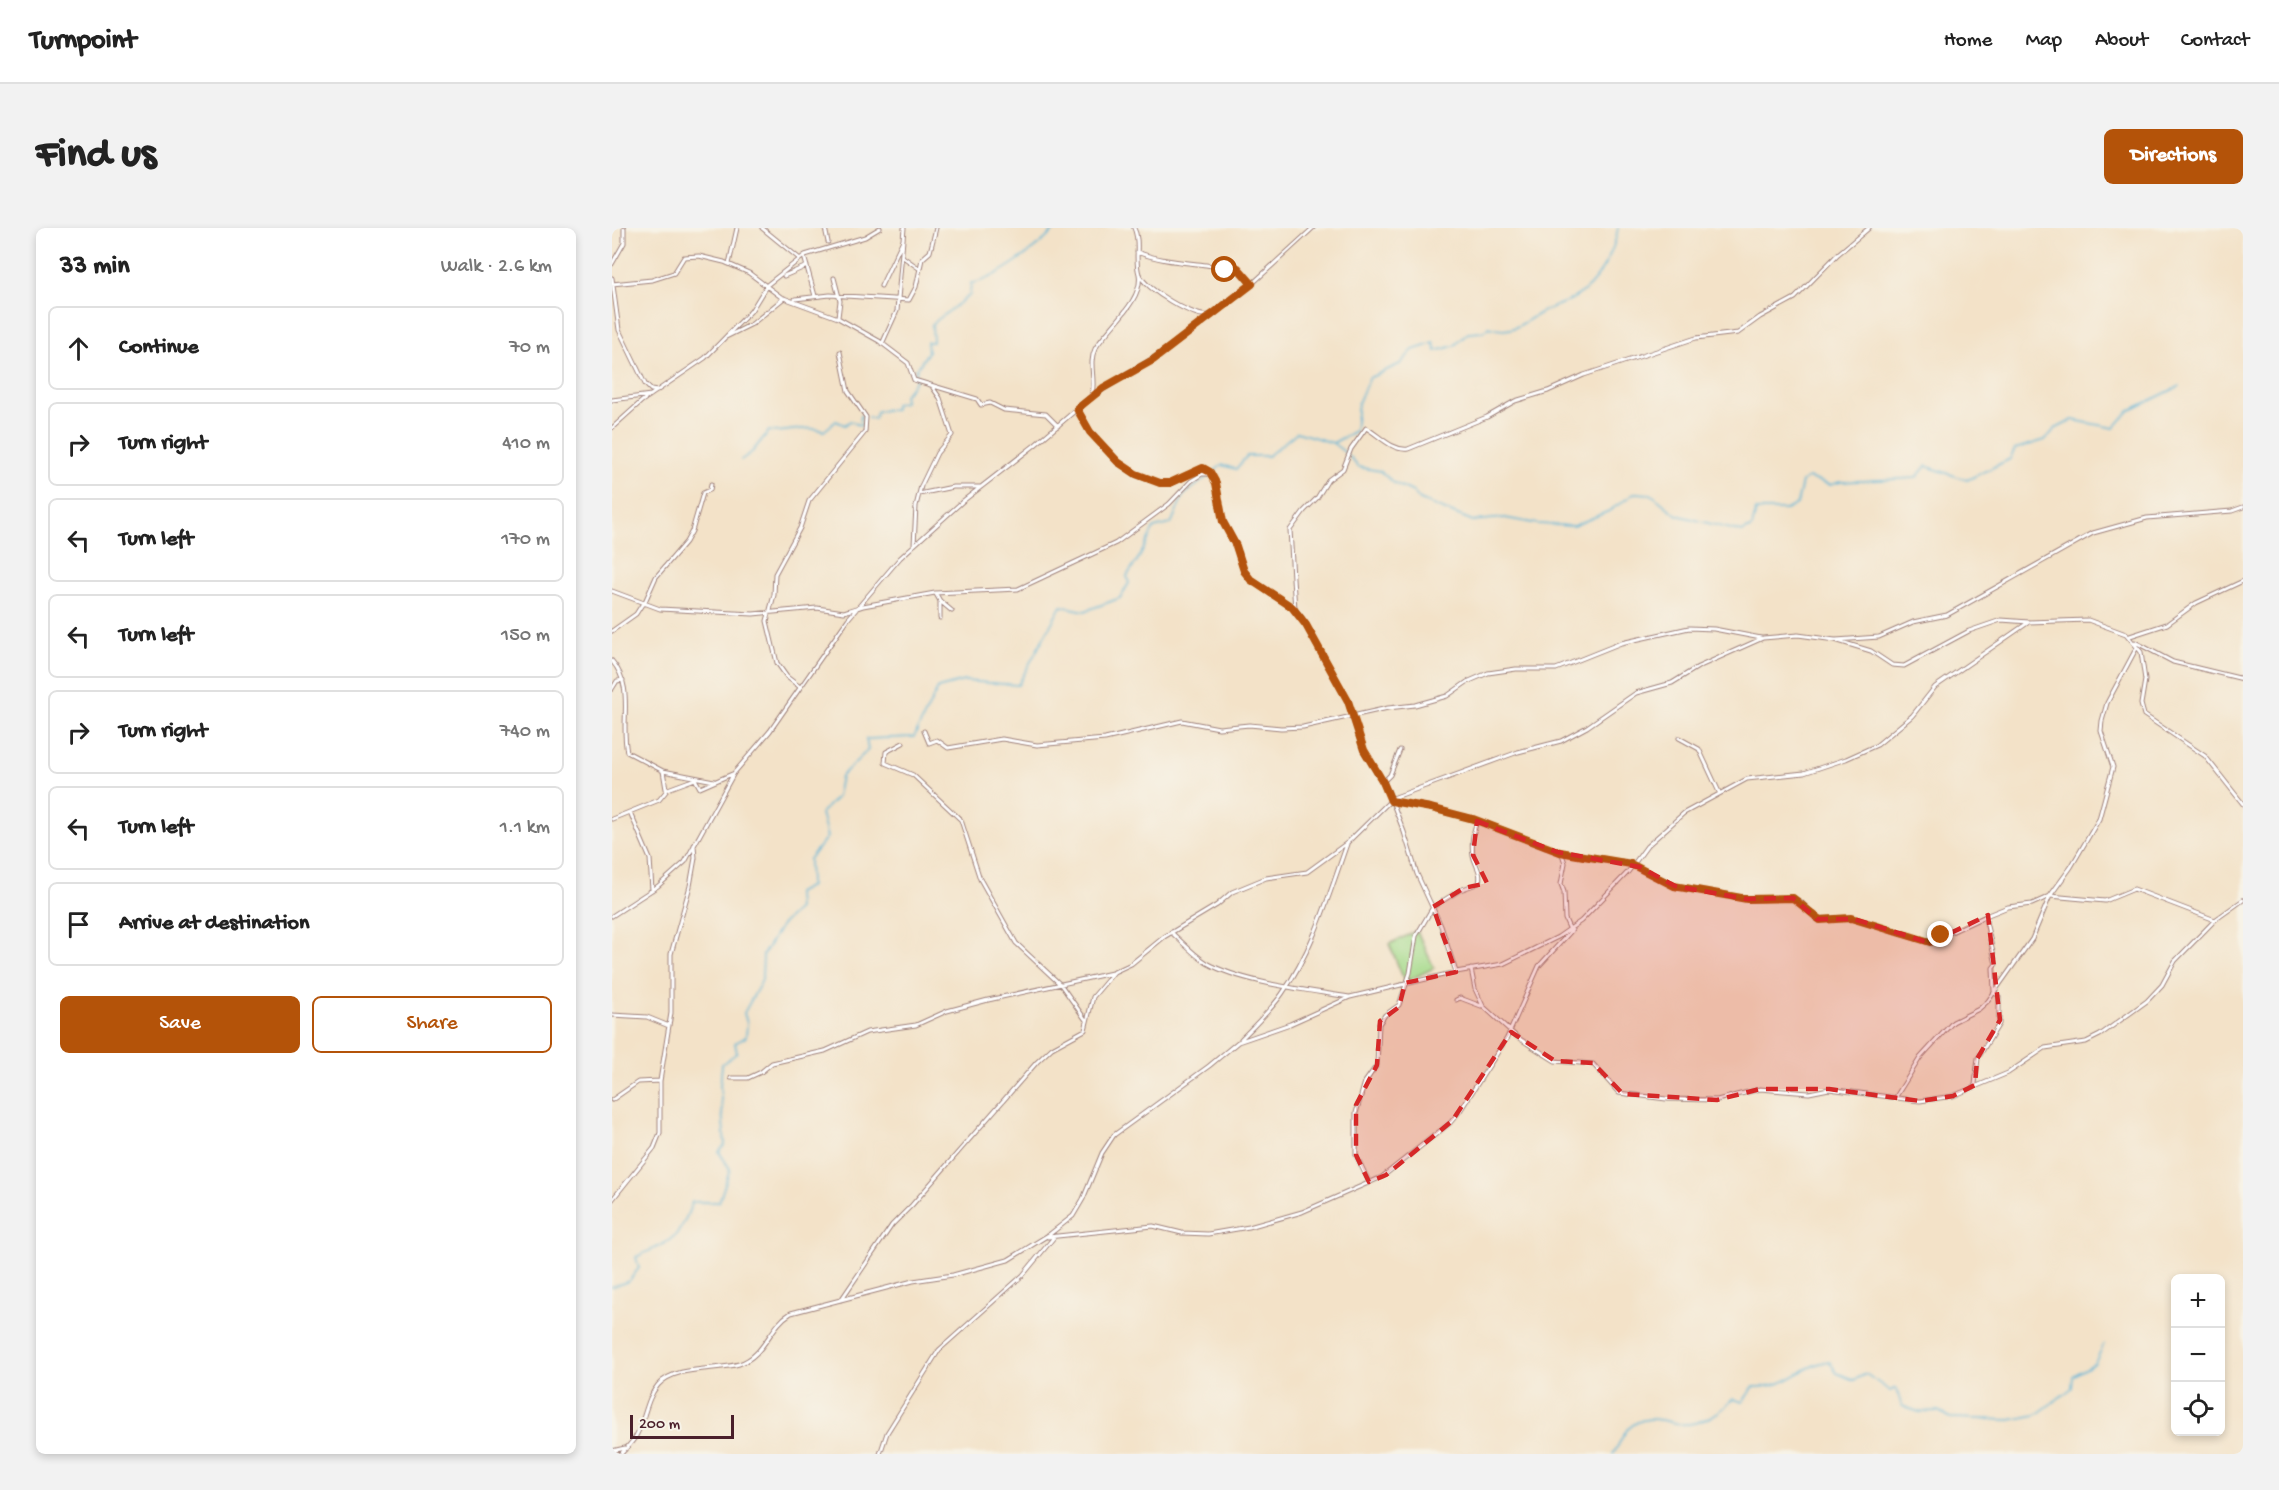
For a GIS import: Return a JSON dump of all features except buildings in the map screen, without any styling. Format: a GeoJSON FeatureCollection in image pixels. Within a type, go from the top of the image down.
{"type":"FeatureCollection","features":[{"type":"Feature","properties":{"kind":"street"},"geometry":{"type":"LineString","coordinates":[[612,264],[624,243],[624,228]]}},
{"type":"Feature","properties":{"kind":"street"},"geometry":{"type":"LineString","coordinates":[[729,264],[737,228]]}},
{"type":"Feature","properties":{"kind":"street"},"geometry":{"type":"LineString","coordinates":[[762,228],[802,258],[807,266],[814,296]]}},
{"type":"Feature","properties":{"kind":"street"},"geometry":{"type":"LineString","coordinates":[[825,228],[828,242]]}},
{"type":"Feature","properties":{"kind":"street"},"geometry":{"type":"LineString","coordinates":[[612,428],[652,395],[695,366],[751,311],[766,285],[802,258],[866,237],[880,228]]}},
{"type":"Feature","properties":{"kind":"street"},"geometry":{"type":"LineString","coordinates":[[882,344],[896,317],[904,228]]}},
{"type":"Feature","properties":{"kind":"street"},"geometry":{"type":"LineString","coordinates":[[613,284],[652,280],[674,273],[684,257],[699,256],[729,264],[784,298],[814,296],[879,297],[899,300],[911,298],[922,259],[930,252],[936,228]]}},
{"type":"Feature","properties":{"kind":"street"},"geometry":{"type":"LineString","coordinates":[[1091,397],[1095,381],[1092,361],[1094,351],[1129,304],[1138,285],[1137,237],[1134,228]]}},
{"type":"Feature","properties":{"kind":"street"},"geometry":{"type":"LineString","coordinates":[[612,916],[652,890],[685,862],[734,773],[770,731],[858,607],[914,545],[1091,397],[1148,364],[1252,284],[1313,228]]}},
{"type":"Feature","properties":{"kind":"street"},"geometry":{"type":"LineString","coordinates":[[1295,610],[1290,530],[1317,498],[1328,480],[1343,469],[1351,449],[1366,428],[1383,442],[1402,450],[1408,449],[1487,417],[1515,400],[1548,391],[1584,375],[1701,337],[1736,334],[1795,298],[1823,272],[1838,254],[1869,228]]}},
{"type":"Feature","properties":{"kind":"street"},"geometry":{"type":"LineString","coordinates":[[881,286],[903,238]]}},
{"type":"Feature","properties":{"kind":"street"},"geometry":{"type":"LineString","coordinates":[[1137,252],[1190,265],[1204,265],[1225,270],[1238,268],[1252,284]]}},
{"type":"Feature","properties":{"kind":"street"},"geometry":{"type":"LineString","coordinates":[[903,257],[920,269]]}},
{"type":"Feature","properties":{"kind":"street"},"geometry":{"type":"LineString","coordinates":[[784,276],[807,266]]}},
{"type":"Feature","properties":{"kind":"street"},"geometry":{"type":"LineString","coordinates":[[1139,274],[1144,282],[1170,300],[1199,316],[1212,315]]}},
{"type":"Feature","properties":{"kind":"street"},"geometry":{"type":"LineString","coordinates":[[612,278],[619,330],[645,384],[651,390],[658,391]]}},
{"type":"Feature","properties":{"kind":"street"},"geometry":{"type":"LineString","coordinates":[[834,278],[839,296],[838,318]]}},
{"type":"Feature","properties":{"kind":"street"},"geometry":{"type":"LineString","coordinates":[[723,339],[752,324],[784,298]]}},
{"type":"Feature","properties":{"kind":"street"},"geometry":{"type":"LineString","coordinates":[[793,299],[838,318],[882,344],[910,365],[912,379],[933,388],[976,399],[981,405],[990,403],[1004,410],[1046,414],[1058,426]]}},
{"type":"Feature","properties":{"kind":"street"},"geometry":{"type":"LineString","coordinates":[[801,687],[783,673],[775,658],[767,625],[768,613],[774,595],[775,574],[797,534],[809,501],[865,432],[866,417],[848,391],[840,352]]}},
{"type":"Feature","properties":{"kind":"street"},"geometry":{"type":"LineString","coordinates":[[914,545],[915,506],[919,494],[937,453],[952,435],[940,398],[933,388]]}},
{"type":"Feature","properties":{"kind":"street"},"geometry":{"type":"LineString","coordinates":[[612,400],[652,395]]}},
{"type":"Feature","properties":{"kind":"street"},"geometry":{"type":"LineString","coordinates":[[1077,409],[1090,432],[1118,462],[1136,474],[1165,483],[1203,468],[1210,474],[1216,483],[1223,522],[1236,546],[1244,571],[1251,580],[1295,610],[1306,625],[1354,716],[1364,750],[1383,782],[1404,832],[1417,874],[1433,907],[1456,972]]}},
{"type":"Feature","properties":{"kind":"street"},"geometry":{"type":"LineString","coordinates":[[612,591],[660,609],[708,613],[768,613],[817,608],[844,612],[858,607],[935,593],[980,589],[1011,591],[1036,583],[1116,543],[1169,504],[1191,481],[1202,474],[1210,474]]}},
{"type":"Feature","properties":{"kind":"street"},"geometry":{"type":"LineString","coordinates":[[612,631],[636,614],[644,604],[656,577],[686,542],[696,522],[694,515],[703,491],[710,490],[711,484]]}},
{"type":"Feature","properties":{"kind":"street"},"geometry":{"type":"LineString","coordinates":[[919,494],[953,487],[981,487]]}},
{"type":"Feature","properties":{"kind":"street"},"geometry":{"type":"LineString","coordinates":[[1835,640],[1879,637],[1912,622],[1947,615],[2093,533],[2146,518],[2232,511],[2243,507]]}},
{"type":"Feature","properties":{"kind":"street"},"geometry":{"type":"LineString","coordinates":[[2129,636],[2168,624],[2196,603],[2243,581]]}},
{"type":"Feature","properties":{"kind":"street"},"geometry":{"type":"LineString","coordinates":[[935,593],[940,601],[952,611]]}},
{"type":"Feature","properties":{"kind":"street"},"geometry":{"type":"LineString","coordinates":[[940,601],[940,618]]}},
{"type":"Feature","properties":{"kind":"street"},"geometry":{"type":"LineString","coordinates":[[924,731],[929,743],[937,740],[946,748],[1005,739],[1037,745],[1126,736],[1182,721],[1219,728],[1249,724],[1283,728],[1303,727],[1433,701],[1488,674],[1516,669],[1556,669],[1621,643],[1689,628],[1714,629],[1763,638],[1798,635],[1835,640],[1871,651],[1892,665],[1904,666],[1970,631],[2001,620],[2029,622],[2088,620],[2129,636],[2135,642],[2173,662],[2243,679]]}},
{"type":"Feature","properties":{"kind":"street"},"geometry":{"type":"LineString","coordinates":[[1240,1040],[1290,1024],[1350,997],[1509,962],[1570,930],[1628,872],[1631,864],[1679,816],[1719,792],[1755,777],[1804,773],[1847,759],[1877,745],[1912,716],[1935,687],[2029,622]]}},
{"type":"Feature","properties":{"kind":"street"},"geometry":{"type":"LineString","coordinates":[[731,1078],[748,1078],[762,1072],[772,1063],[832,1049],[867,1032],[916,1025],[947,1011],[988,1000],[1061,986],[1114,972],[1131,964],[1171,932],[1217,905],[1232,892],[1266,878],[1304,873],[1347,843],[1391,800],[1518,752],[1561,741],[1587,727],[1636,693],[1672,683],[1698,667],[1763,638]]}},
{"type":"Feature","properties":{"kind":"street"},"geometry":{"type":"LineString","coordinates":[[2135,642],[2144,663],[2142,704],[2144,715],[2205,756],[2243,804]]}},
{"type":"Feature","properties":{"kind":"street"},"geometry":{"type":"LineString","coordinates":[[1895,1096],[1900,1093],[1920,1058],[1953,1022],[1982,1007],[2032,939],[2050,896],[2076,860],[2103,808],[2113,767],[2101,731],[2102,721],[2108,703],[2137,647]]}},
{"type":"Feature","properties":{"kind":"street"},"geometry":{"type":"LineString","coordinates":[[612,661],[623,680],[627,698],[627,751],[663,771],[714,781]]}},
{"type":"Feature","properties":{"kind":"street"},"geometry":{"type":"LineString","coordinates":[[612,689],[617,681],[623,680]]}},
{"type":"Feature","properties":{"kind":"street"},"geometry":{"type":"LineString","coordinates":[[1678,738],[1699,749],[1719,792]]}},
{"type":"Feature","properties":{"kind":"street"},"geometry":{"type":"LineString","coordinates":[[903,743],[886,752],[885,763],[913,775],[962,821],[980,879],[1018,947],[1061,986],[1086,1020]]}},
{"type":"Feature","properties":{"kind":"street"},"geometry":{"type":"LineString","coordinates":[[1383,782],[1392,771],[1400,750]]}},
{"type":"Feature","properties":{"kind":"street"},"geometry":{"type":"LineString","coordinates":[[612,819],[659,800],[667,784],[663,771]]}},
{"type":"Feature","properties":{"kind":"street"},"geometry":{"type":"LineString","coordinates":[[665,791],[695,779],[700,788],[734,773]]}},
{"type":"Feature","properties":{"kind":"street"},"geometry":{"type":"LineString","coordinates":[[1391,800],[1477,820],[1561,853],[1631,864],[1674,886],[1747,899],[1793,898],[1799,900],[1817,919],[1851,918],[1930,942],[2008,907],[2032,904],[2050,896],[2110,900],[2130,890],[2139,889],[2215,920]]}},
{"type":"Feature","properties":{"kind":"street"},"geometry":{"type":"LineString","coordinates":[[630,812],[651,859],[652,890]]}},
{"type":"Feature","properties":{"kind":"street"},"geometry":{"type":"LineString","coordinates":[[1369,1182],[1356,1155],[1356,1105],[1365,1082],[1377,1065],[1380,1021],[1385,1014],[1398,1007],[1410,973],[1416,936],[1433,907],[1460,890],[1479,883],[1481,873],[1474,858],[1471,841],[1477,820]]}},
{"type":"Feature","properties":{"kind":"street"},"geometry":{"type":"LineString","coordinates":[[621,1454],[636,1435],[652,1394],[665,1380],[683,1374],[739,1364],[752,1358],[787,1316],[913,1281],[998,1264],[1063,1224],[1077,1210],[1102,1153],[1114,1135],[1143,1116],[1240,1040],[1276,1003],[1316,929],[1347,843]]}},
{"type":"Feature","properties":{"kind":"street"},"geometry":{"type":"LineString","coordinates":[[612,1200],[657,1141],[662,1117],[660,1081],[669,1026],[672,948],[692,874],[694,844]]}},
{"type":"Feature","properties":{"kind":"street"},"geometry":{"type":"LineString","coordinates":[[1561,853],[1565,866],[1561,885],[1565,919],[1570,930]]}},
{"type":"Feature","properties":{"kind":"street"},"geometry":{"type":"LineString","coordinates":[[1456,1000],[1460,998],[1483,1006],[1533,1048],[1555,1061],[1593,1064],[1613,1089],[1623,1094],[1666,1099],[1717,1100],[1770,1089],[1809,1093],[1829,1089],[1920,1101],[1937,1099],[1953,1096],[2008,1073],[2048,1047],[2086,1042],[2100,1035],[2151,998],[2164,982],[2175,961],[2215,920],[2243,900]]}},
{"type":"Feature","properties":{"kind":"street"},"geometry":{"type":"LineString","coordinates":[[1988,915],[1986,922],[1996,964],[1993,968],[1996,988],[1994,991]]}},
{"type":"Feature","properties":{"kind":"street"},"geometry":{"type":"LineString","coordinates":[[1043,1238],[1158,1226],[1182,1233],[1210,1234],[1272,1222],[1302,1212],[1386,1175],[1454,1119],[1507,1038],[1509,1029],[1512,1028],[1540,964],[1556,950],[1576,924]]}},
{"type":"Feature","properties":{"kind":"street"},"geometry":{"type":"LineString","coordinates":[[1171,932],[1213,965],[1245,976],[1287,986],[1350,997]]}},
{"type":"Feature","properties":{"kind":"street"},"geometry":{"type":"LineString","coordinates":[[1471,969],[1475,988],[1483,1006]]}},
{"type":"Feature","properties":{"kind":"street"},"geometry":{"type":"LineString","coordinates":[[840,1302],[896,1220],[912,1205],[1037,1062],[1052,1048],[1082,1034],[1086,1029],[1086,1020],[1095,992],[1114,972]]}},
{"type":"Feature","properties":{"kind":"street"},"geometry":{"type":"LineString","coordinates":[[1975,1085],[1978,1058],[1999,1024],[1998,997],[1994,991]]}},
{"type":"Feature","properties":{"kind":"street"},"geometry":{"type":"LineString","coordinates":[[612,1015],[647,1017],[669,1026]]}},
{"type":"Feature","properties":{"kind":"street"},"geometry":{"type":"LineString","coordinates":[[612,1100],[638,1082],[660,1081]]}},
{"type":"Feature","properties":{"kind":"street"},"geometry":{"type":"LineString","coordinates":[[880,1454],[887,1433],[939,1350],[1023,1275],[1055,1236]]}},
{"type":"Feature","properties":{"kind":"street"},"geometry":{"type":"LineString","coordinates":[[612,1451],[626,1447]]}},
{"type":"Feature","properties":{"kind":"highlighted area"},"geometry":{"type":"Polygon","coordinates":[[[1477,821],[1557,852],[1640,867],[1675,886],[1747,899],[1793,898],[1817,919],[1854,919],[1930,943],[1988,915],[2000,1020],[1977,1059],[1975,1085],[1953,1096],[1920,1101],[1829,1089],[1760,1089],[1717,1100],[1623,1094],[1593,1063],[1555,1061],[1511,1032],[1452,1121],[1386,1175],[1369,1182],[1356,1155],[1356,1105],[1377,1065],[1380,1021],[1399,1007],[1405,983],[1456,972],[1433,907],[1464,888],[1487,883],[1473,855],[1477,821]]]}},
{"type":"Feature","properties":{"kind":"green space"},"geometry":{"type":"Polygon","coordinates":[[[1417,931],[1434,968],[1405,982],[1389,944],[1417,931]]]}},
{"type":"Feature","properties":{"kind":"waterway"},"geometry":{"type":"LineString","coordinates":[[868,417],[874,419],[877,411],[895,409],[895,404],[904,402],[904,395],[916,380],[916,370],[928,352],[927,342],[933,342],[932,324],[970,295],[971,283],[991,277],[1016,262],[1056,228]]}},
{"type":"Feature","properties":{"kind":"waterway"},"geometry":{"type":"LineString","coordinates":[[612,1287],[629,1281],[639,1268],[636,1257],[673,1238],[683,1225],[692,1202],[719,1202],[730,1169],[719,1152],[725,1145],[720,1087],[722,1064],[737,1053],[735,1043],[746,1037],[747,1023],[744,1013],[762,980],[763,955],[782,924],[798,909],[797,893],[810,886],[809,859],[827,837],[821,813],[837,797],[841,776],[868,750],[866,739],[914,737],[938,688],[964,681],[1018,685],[1061,606],[1085,611],[1120,598],[1129,583],[1127,576],[1154,528],[1171,524],[1183,496],[1222,465],[1236,469],[1247,456],[1268,456],[1297,432],[1333,443],[1355,431],[1358,403],[1369,378],[1400,364],[1413,350],[1434,343],[1436,351],[1454,346],[1468,333],[1483,332],[1489,327],[1512,329],[1574,298],[1590,285],[1604,267],[1613,248],[1618,228]]}},
{"type":"Feature","properties":{"kind":"waterway"},"geometry":{"type":"LineString","coordinates":[[1350,457],[1358,467],[1380,471],[1394,483],[1413,492],[1420,500],[1473,521],[1505,518],[1538,524],[1573,526],[1609,511],[1635,493],[1651,494],[1677,515],[1742,532],[1752,527],[1756,510],[1786,510],[1797,504],[1802,482],[1808,478],[1830,485],[1840,482],[1916,478],[1926,466],[1967,480],[2010,459],[2015,449],[2045,440],[2055,429],[2073,420],[2114,428],[2129,411],[2180,386]]}},
{"type":"Feature","properties":{"kind":"waterway"},"geometry":{"type":"LineString","coordinates":[[741,460],[752,452],[769,431],[782,432],[800,429],[824,431],[836,421],[845,425],[850,421],[861,426],[860,416],[863,416]]}},
{"type":"Feature","properties":{"kind":"waterway"},"geometry":{"type":"LineString","coordinates":[[1334,444],[1347,454]]}},
{"type":"Feature","properties":{"kind":"waterway"},"geometry":{"type":"LineString","coordinates":[[1613,1454],[1633,1424],[1646,1419],[1680,1424],[1702,1421],[1716,1414],[1733,1399],[1743,1402],[1753,1387],[1785,1381],[1809,1368],[1829,1361],[1837,1373],[1854,1380],[1866,1374],[1890,1391],[1896,1388],[1902,1406],[1919,1412],[1938,1411],[1951,1418],[2010,1420],[2036,1415],[2072,1388],[2073,1376],[2095,1363],[2104,1344]]}},
{"type":"Feature","properties":{"kind":"route"},"geometry":{"type":"LineString","coordinates":[[1225,270],[1238,268],[1252,284],[1153,360],[1103,388],[1077,409],[1090,432],[1118,462],[1136,474],[1160,483],[1170,483],[1203,468],[1210,472],[1219,492],[1223,522],[1236,546],[1244,571],[1251,580],[1292,607],[1302,618],[1348,701],[1364,750],[1388,791],[1391,801],[1473,819],[1560,852],[1631,864],[1644,868],[1674,886],[1747,899],[1793,898],[1801,902],[1811,915],[1820,920],[1851,918],[1928,942],[1941,935]]}}]}
